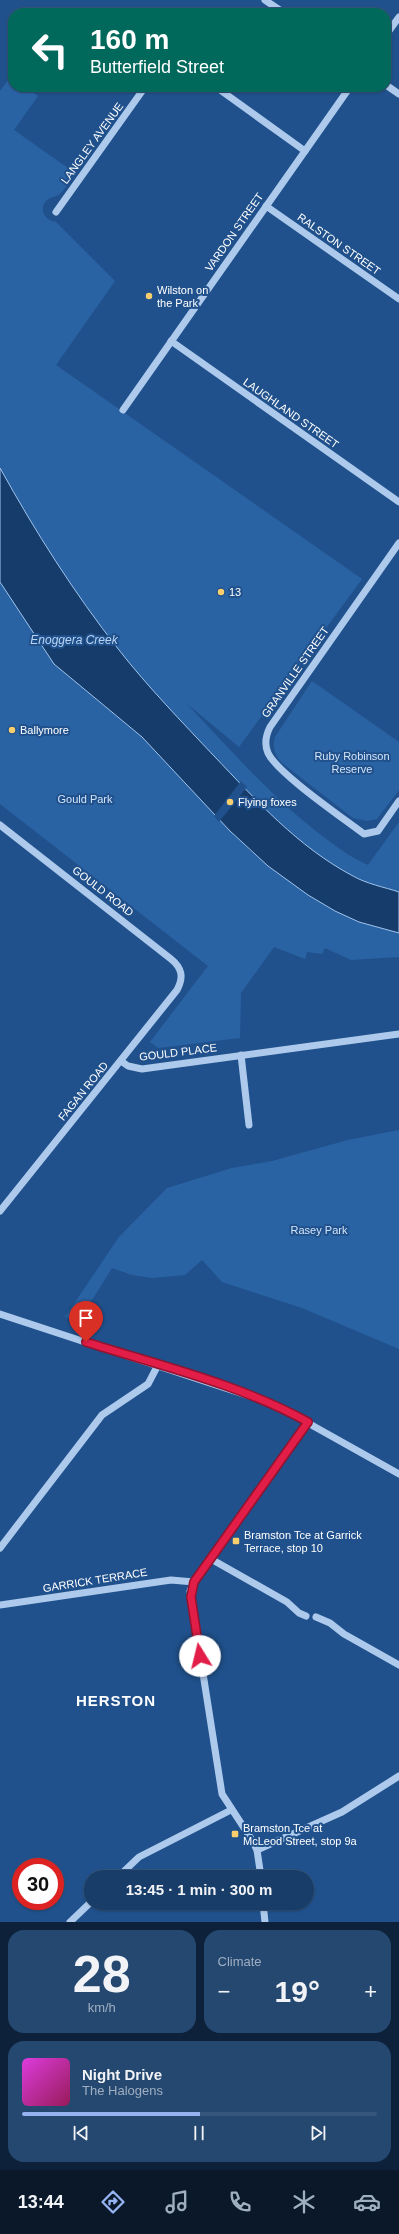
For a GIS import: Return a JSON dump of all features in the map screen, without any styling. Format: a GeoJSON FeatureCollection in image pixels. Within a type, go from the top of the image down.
{"type":"FeatureCollection","features":[{"type":"Feature","properties":{"kind":"street"},"geometry":{"type":"LineString","coordinates":[[265,0],[277,8]]}},
{"type":"Feature","properties":{"kind":"street"},"geometry":{"type":"LineString","coordinates":[[391,28],[399,17]]}},
{"type":"Feature","properties":{"kind":"street","name":"LANGLEY AVENUE"},"geometry":{"type":"LineString","coordinates":[[56,212],[141,92]]}},
{"type":"Feature","properties":{"kind":"street"},"geometry":{"type":"LineString","coordinates":[[223,92],[305,151]]}},
{"type":"Feature","properties":{"kind":"street","name":"VARDON STREET"},"geometry":{"type":"LineString","coordinates":[[123,410],[346,92]]}},
{"type":"Feature","properties":{"kind":"street","name":"RALSTON STREET"},"geometry":{"type":"LineString","coordinates":[[266,206],[399,299]]}},
{"type":"Feature","properties":{"kind":"street","name":"LAUGHLAND STREET"},"geometry":{"type":"LineString","coordinates":[[171,341],[399,502]]}},
{"type":"Feature","properties":{"kind":"street","name":"GRANVILLE STREET"},"geometry":{"type":"LineString","coordinates":[[399,543],[270,726],[265,742],[268,754],[282,770],[364,834],[378,831],[399,801]]}},
{"type":"Feature","properties":{"kind":"street","name":"GOULD ROAD"},"geometry":{"type":"LineString","coordinates":[[0,825],[171,959],[180,970],[182,982]]}},
{"type":"Feature","properties":{"kind":"street","name":"FAGAN ROAD"},"geometry":{"type":"LineString","coordinates":[[0,1212],[182,982]]}},
{"type":"Feature","properties":{"kind":"street"},"geometry":{"type":"LineString","coordinates":[[249,1125],[241,1055],[399,1034]]}},
{"type":"Feature","properties":{"kind":"street","name":"GOULD PLACE"},"geometry":{"type":"LineString","coordinates":[[121,1061],[128,1066],[142,1070],[241,1055]]}},
{"type":"Feature","properties":{"kind":"street"},"geometry":{"type":"LineString","coordinates":[[0,1314],[268,1401],[399,1474]]}},
{"type":"Feature","properties":{"kind":"street"},"geometry":{"type":"LineString","coordinates":[[0,1548],[102,1415],[148,1384],[158,1365]]}},
{"type":"Feature","properties":{"kind":"street"},"geometry":{"type":"LineString","coordinates":[[260,1870],[257,1850],[252,1840],[231,1810],[221,1787],[191,1597],[194,1582],[308,1422]]}},
{"type":"Feature","properties":{"kind":"street"},"geometry":{"type":"LineString","coordinates":[[211,1558],[285,1600],[299,1613],[306,1616]]}},
{"type":"Feature","properties":{"kind":"street","name":"GARRICK TERRACE"},"geometry":{"type":"LineString","coordinates":[[0,1604],[171,1580],[194,1582]]}},
{"type":"Feature","properties":{"kind":"street"},"geometry":{"type":"LineString","coordinates":[[316,1617],[330,1623],[344,1634],[399,1665]]}},
{"type":"Feature","properties":{"kind":"street"},"geometry":{"type":"LineString","coordinates":[[257,1850],[342,1812],[399,1776]]}},
{"type":"Feature","properties":{"kind":"street"},"geometry":{"type":"LineString","coordinates":[[125,1870],[139,1857],[231,1810]]}},
{"type":"Feature","properties":{"kind":"street"},"geometry":{"type":"LineString","coordinates":[[70,1922],[84,1909]]}},
{"type":"Feature","properties":{"kind":"street"},"geometry":{"type":"LineString","coordinates":[[264,1910],[265,1922]]}},
{"type":"Feature","properties":{"kind":"green space"},"geometry":{"type":"Polygon","coordinates":[[[8,80],[8,92],[33,92],[38,96],[14,130],[75,173],[60,194],[46,201],[43,208],[44,214],[49,220],[56,222],[115,281],[56,365],[362,579],[239,747],[186,703],[254,775],[290,810],[329,841],[358,860],[368,865],[399,822],[399,892],[358,879],[333,864],[296,837],[262,806],[153,691],[130,664],[86,606],[41,538],[0,468],[0,91],[8,80]]]}},
{"type":"Feature","properties":{"kind":"green space","name":"Gould Park"},"geometry":{"type":"Polygon","coordinates":[[[0,582],[54,664],[142,737],[249,850],[308,895],[335,911],[359,922],[399,933],[399,957],[351,960],[325,948],[322,954],[307,952],[305,959],[274,947],[241,993],[240,1038],[158,1048],[150,1042],[208,966],[0,804],[0,582]]]}},
{"type":"Feature","properties":{"kind":"green space","name":"Ruby Robinson Reserve"},"geometry":{"type":"Polygon","coordinates":[[[312,681],[399,742],[399,790],[377,819],[366,821],[353,818],[282,763],[276,754],[274,747],[275,737],[312,681]]]}},
{"type":"Feature","properties":{"kind":"green space","name":"Rasey Park"},"geometry":{"type":"Polygon","coordinates":[[[399,1130],[399,1349],[302,1308],[222,1282],[202,1260],[185,1275],[152,1278],[132,1275],[112,1268],[79,1321],[65,1317],[119,1237],[167,1188],[232,1168],[272,1161],[348,1140],[399,1130]]]}},
{"type":"Feature","properties":{"kind":"water","name":"Enoggera Creek"},"geometry":{"type":"Polygon","coordinates":[[[0,468],[41,538],[71,584],[102,628],[142,677],[262,806],[296,837],[333,864],[358,879],[399,892],[399,933],[359,922],[335,911],[308,895],[268,866],[230,831],[142,737],[54,664],[0,582],[0,468]]]}},
{"type":"Feature","properties":{"kind":"pier"},"geometry":{"type":"Polygon","coordinates":[[[241,781],[247,787],[219,822],[214,816],[241,781]]]}},
{"type":"Feature","properties":{"kind":"place","name":"Wilston on the Park"},"geometry":{"type":"Point","coordinates":[149,296]}},
{"type":"Feature","properties":{"kind":"place","name":"13"},"geometry":{"type":"Point","coordinates":[221,592]}},
{"type":"Feature","properties":{"kind":"place","name":"Ballymore"},"geometry":{"type":"Point","coordinates":[12,730]}},
{"type":"Feature","properties":{"kind":"place","name":"Flying foxes"},"geometry":{"type":"Point","coordinates":[230,802]}},
{"type":"Feature","properties":{"kind":"place","name":"Bramston Tce at Garrick Terrace, stop 10"},"geometry":{"type":"Point","coordinates":[236,1541]}},
{"type":"Feature","properties":{"kind":"place","name":"Bramston Tce at McLeod Street, stop 9a"},"geometry":{"type":"Point","coordinates":[235,1834]}},
{"type":"Feature","properties":{"kind":"district","name":"HERSTON"},"geometry":{"type":"Point","coordinates":[116,1700]}},
{"type":"Feature","properties":{"kind":"route"},"geometry":{"type":"LineString","coordinates":[[86,1342],[247,1394],[284,1408],[308,1422],[194,1582],[190,1591],[200,1656]]}}]}
